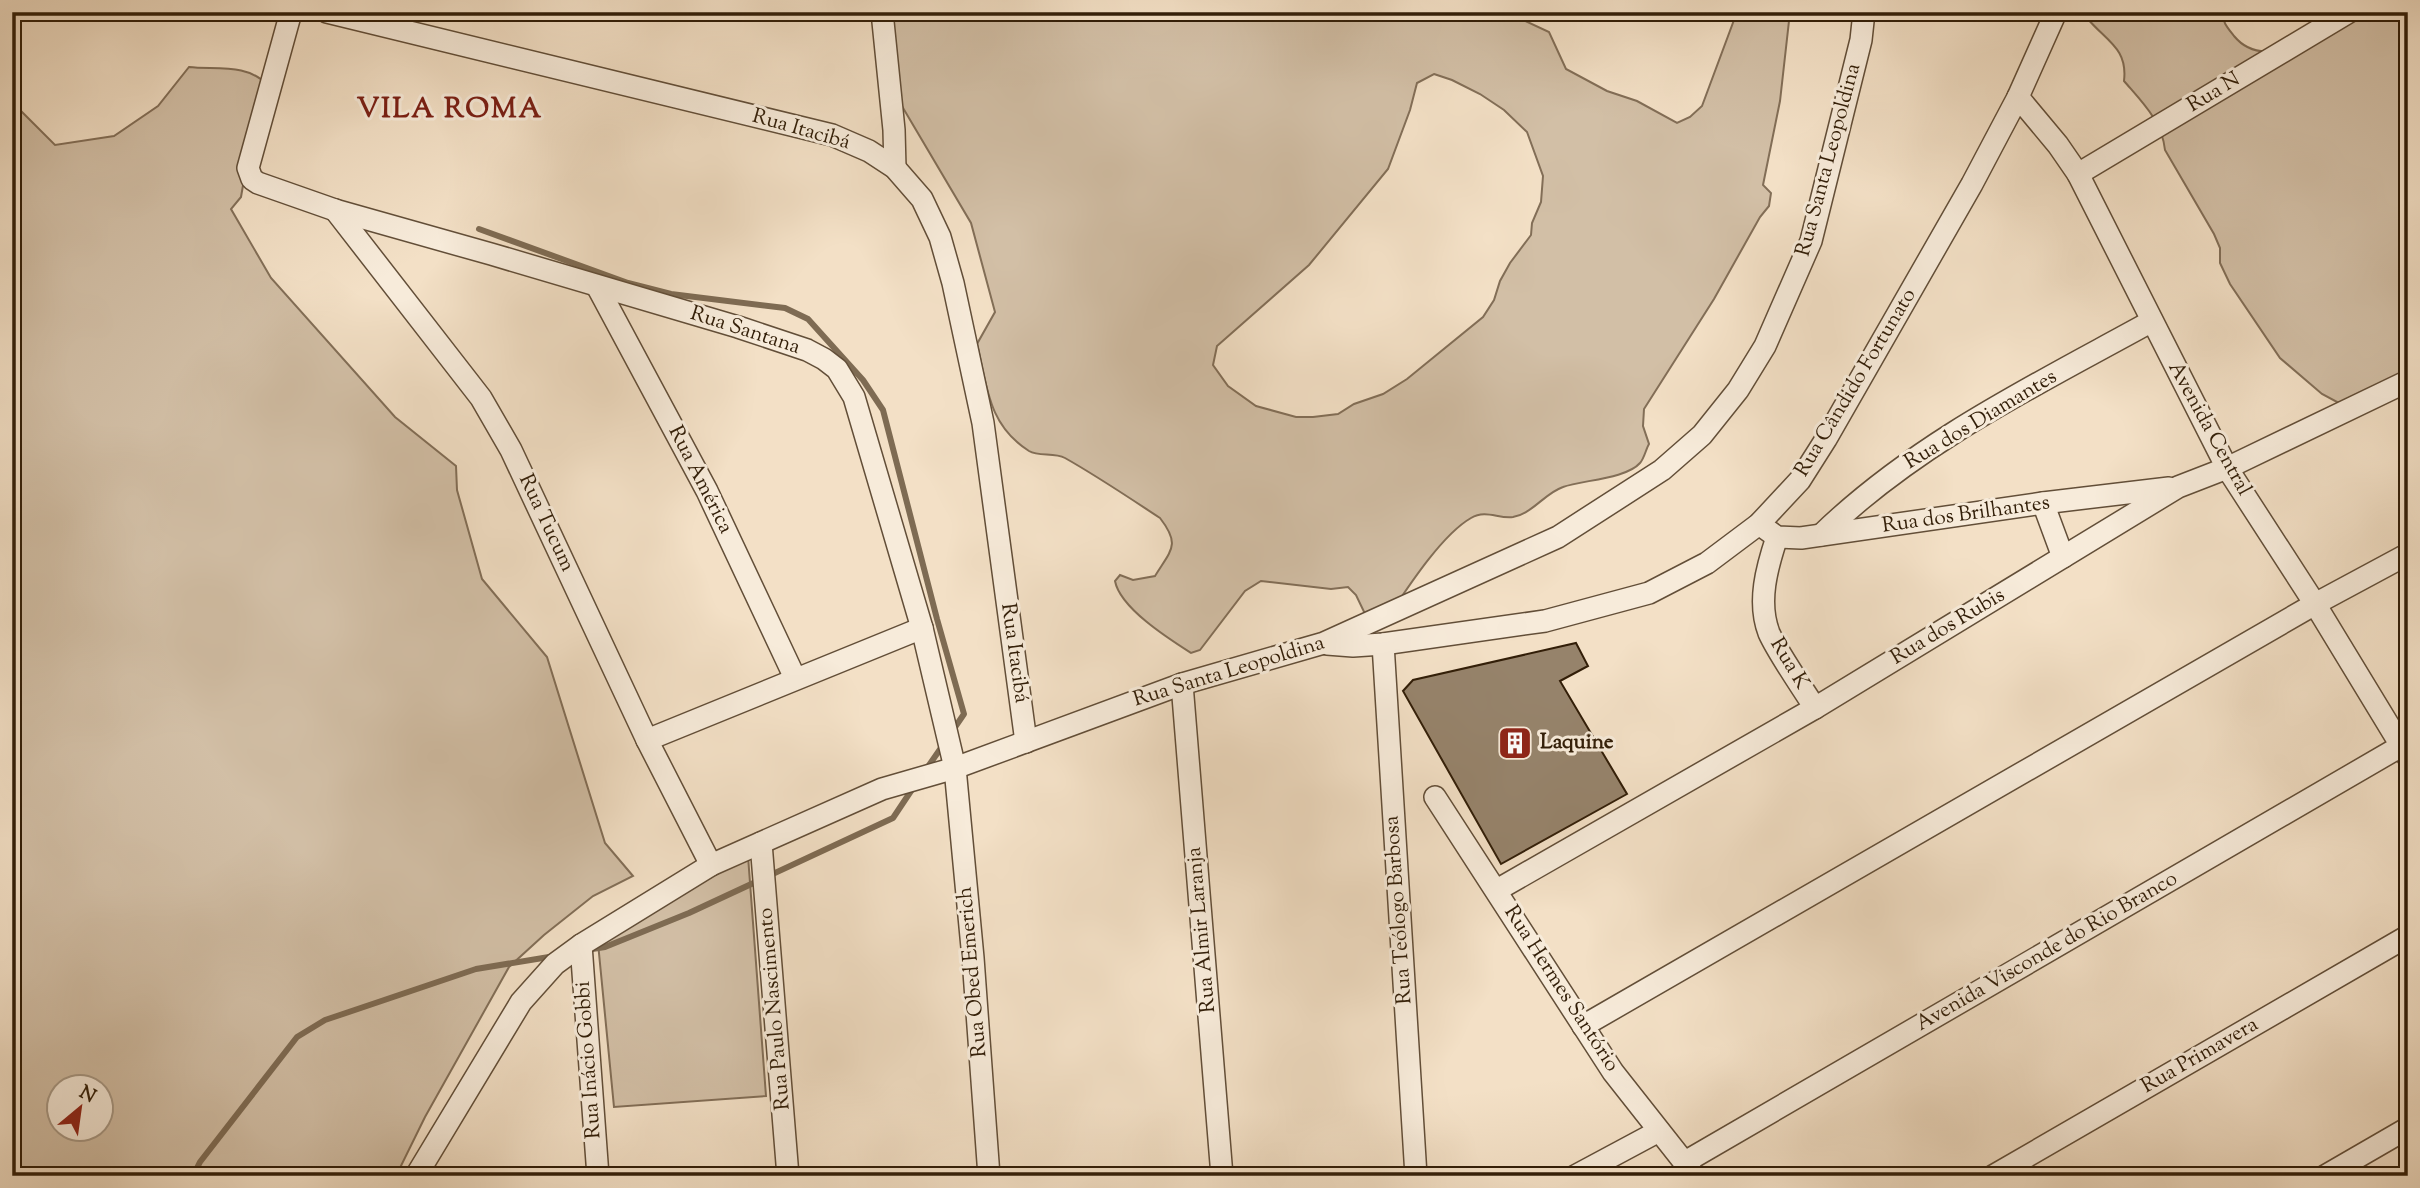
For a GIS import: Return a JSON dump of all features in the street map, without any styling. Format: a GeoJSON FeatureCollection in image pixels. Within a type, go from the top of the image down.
{"type":"FeatureCollection","features":[{"type":"Feature","properties":{"kind":"street","name":"Rua Santana"},"geometry":{"type":"LineString","coordinates":[[291,12],[248,168],[252,179],[265,187],[335,210],[738,327],[795,346],[824,359],[837,369],[854,397],[922,628],[955,768]]}},
{"type":"Feature","properties":{"kind":"street","name":"Rua Itacibá"},"geometry":{"type":"LineString","coordinates":[[327,12],[832,135],[869,151],[895,167],[922,200],[940,237],[953,283],[983,423],[1026,742]]}},
{"type":"Feature","properties":{"kind":"street"},"geometry":{"type":"LineString","coordinates":[[882,12],[895,167]]}},
{"type":"Feature","properties":{"kind":"street","name":"Rua Santa Leopoldina"},"geometry":{"type":"LineString","coordinates":[[416,1176],[521,1002],[555,964],[581,945],[711,865],[882,789],[955,768],[1182,684],[1324,643],[1558,537],[1662,470],[1702,435],[1738,390],[1765,346],[1811,241],[1861,40],[1864,12]]}},
{"type":"Feature","properties":{"kind":"street","name":"Rua Cândido Fortunato"},"geometry":{"type":"LineString","coordinates":[[1324,643],[1353,646],[1383,644],[1545,621],[1649,593],[1707,563],[1759,524],[1800,480],[1826,439],[1972,184],[2018,97],[2056,12]]}},
{"type":"Feature","properties":{"kind":"street","name":"Rua N"},"geometry":{"type":"LineString","coordinates":[[2078,174],[2349,12]]}},
{"type":"Feature","properties":{"kind":"street","name":"Avenida Central"},"geometry":{"type":"LineString","coordinates":[[2018,97],[2078,174],[2227,468],[2406,748]]}},
{"type":"Feature","properties":{"kind":"street","name":"Rua Tucum"},"geometry":{"type":"LineString","coordinates":[[335,210],[481,398],[511,450],[647,740],[711,865]]}},
{"type":"Feature","properties":{"kind":"street","name":"Rua América"},"geometry":{"type":"LineString","coordinates":[[597,286],[707,491],[795,678]]}},
{"type":"Feature","properties":{"kind":"street","name":"Rua dos Diamantes"},"geometry":{"type":"LineString","coordinates":[[1821,535],[1857,500],[1900,467],[1964,426],[2151,321]]}},
{"type":"Feature","properties":{"kind":"street","name":"Rua dos Rubis"},"geometry":{"type":"LineString","coordinates":[[1497,890],[1815,708],[2178,487],[2227,468],[2408,381]]}},
{"type":"Feature","properties":{"kind":"street","name":"Rua dos Brilhantes"},"geometry":{"type":"LineString","coordinates":[[1777,537],[1801,538],[2043,503],[2178,487]]}},
{"type":"Feature","properties":{"kind":"street"},"geometry":{"type":"LineString","coordinates":[[2043,503],[2063,557]]}},
{"type":"Feature","properties":{"kind":"street"},"geometry":{"type":"LineString","coordinates":[[1759,524],[1777,537]]}},
{"type":"Feature","properties":{"kind":"street","name":"Rua K"},"geometry":{"type":"LineString","coordinates":[[1777,537],[1764,584],[1764,609],[1769,633],[1815,708]]}},
{"type":"Feature","properties":{"kind":"street"},"geometry":{"type":"LineString","coordinates":[[1584,1026],[2315,604],[2408,554]]}},
{"type":"Feature","properties":{"kind":"street"},"geometry":{"type":"LineString","coordinates":[[647,740],[922,628]]}},
{"type":"Feature","properties":{"kind":"street","name":"Rua Teólogo Barbosa"},"geometry":{"type":"LineString","coordinates":[[1383,644],[1416,1176]]}},
{"type":"Feature","properties":{"kind":"street","name":"Rua Almir Laranja"},"geometry":{"type":"LineString","coordinates":[[1182,684],[1222,1176]]}},
{"type":"Feature","properties":{"kind":"street","name":"Avenida Visconde do Rio Branco"},"geometry":{"type":"LineString","coordinates":[[1690,1169],[2406,748]]}},
{"type":"Feature","properties":{"kind":"street","name":"Rua Obed Emerich"},"geometry":{"type":"LineString","coordinates":[[955,768],[973,958],[989,1176]]}},
{"type":"Feature","properties":{"kind":"street","name":"Rua Hermes Santório"},"geometry":{"type":"LineString","coordinates":[[1435,797],[1613,1072],[1690,1169]]}},
{"type":"Feature","properties":{"kind":"street","name":"Rua Paulo Nascimento"},"geometry":{"type":"LineString","coordinates":[[761,843],[788,1176]]}},
{"type":"Feature","properties":{"kind":"street","name":"Rua Primavera"},"geometry":{"type":"LineString","coordinates":[[1993,1176],[2408,936]]}},
{"type":"Feature","properties":{"kind":"street","name":"Rua Inácio Gobbi"},"geometry":{"type":"LineString","coordinates":[[581,945],[598,1176]]}},
{"type":"Feature","properties":{"kind":"street"},"geometry":{"type":"LineString","coordinates":[[2325,1176],[2408,1128]]}},
{"type":"Feature","properties":{"kind":"street"},"geometry":{"type":"LineString","coordinates":[[1575,1176],[1659,1131]]}},
{"type":"Feature","properties":{"kind":"shaded area"},"geometry":{"type":"Polygon","coordinates":[[[893,12],[1506,12],[1549,32],[1566,69],[1607,91],[1637,101],[1677,123],[1690,117],[1702,106],[1737,12],[1790,12],[1780,101],[1763,185],[1771,193],[1769,206],[1644,409],[1643,426],[1649,444],[1640,463],[1625,473],[1556,490],[1520,515],[1476,515],[1460,525],[1438,547],[1392,611],[1367,618],[1356,595],[1348,587],[1331,589],[1261,581],[1245,591],[1200,650],[1191,653],[1135,612],[1126,602],[1115,581],[1120,575],[1133,580],[1155,576],[1169,553],[1172,541],[1160,518],[1065,458],[1029,451],[1015,441],[997,417],[991,404],[977,344],[995,312],[971,223],[893,91],[893,12]],[[1434,74],[1417,83],[1388,169],[1309,265],[1217,346],[1213,365],[1228,386],[1256,406],[1296,417],[1313,417],[1338,414],[1354,404],[1383,394],[1407,379],[1483,317],[1494,300],[1510,263],[1531,235],[1532,223],[1541,202],[1543,176],[1527,132],[1504,110],[1452,80],[1434,74]]]}},
{"type":"Feature","properties":{"kind":"shaded area"},"geometry":{"type":"Polygon","coordinates":[[[2088,12],[2222,12],[2224,22],[2234,36],[2248,47],[2263,51],[2279,50],[2295,44],[2358,13],[2408,12],[2408,373],[2351,403],[2337,402],[2322,394],[2280,358],[2230,284],[2220,263],[2220,248],[2214,234],[2165,150],[2160,130],[2144,104],[2124,81],[2123,60],[2114,46],[2087,18],[2088,12]]]}},
{"type":"Feature","properties":{"kind":"shaded area"},"geometry":{"type":"Polygon","coordinates":[[[189,67],[241,70],[267,85],[249,151],[241,197],[231,209],[271,278],[395,417],[456,466],[457,490],[482,579],[547,657],[605,843],[633,876],[593,896],[509,967],[425,1117],[396,1176],[12,1176],[12,102],[55,145],[114,136],[158,106],[189,67]]]}},
{"type":"Feature","properties":{"kind":"shaded area"},"geometry":{"type":"Polygon","coordinates":[[[748,856],[766,1096],[614,1107],[598,943],[748,856]]]}},
{"type":"Feature","properties":{"kind":"building","name":"Laquine"},"geometry":{"type":"Polygon","coordinates":[[[1576,643],[1588,666],[1560,681],[1627,794],[1501,864],[1403,691],[1413,680],[1576,643]]]}},
{"type":"Feature","properties":{"kind":"waterway"},"geometry":{"type":"LineString","coordinates":[[479,229],[628,283],[671,294],[785,308],[808,319],[863,380],[883,410],[964,714],[951,733]]}},
{"type":"Feature","properties":{"kind":"waterway"},"geometry":{"type":"LineString","coordinates":[[925,771],[943,745]]}},
{"type":"Feature","properties":{"kind":"waterway"},"geometry":{"type":"LineString","coordinates":[[586,950],[605,947],[689,913],[893,818],[915,785]]}},
{"type":"Feature","properties":{"kind":"waterway"},"geometry":{"type":"LineString","coordinates":[[193,1176],[200,1162],[297,1037],[325,1020],[476,969],[555,956]]}},
{"type":"Feature","properties":{"kind":"place","name":"Laquine"},"geometry":{"type":"Point","coordinates":[1515,743]}},
{"type":"Feature","properties":{"kind":"district","name":"VILA ROMA"},"geometry":{"type":"Point","coordinates":[450,110]}}]}
